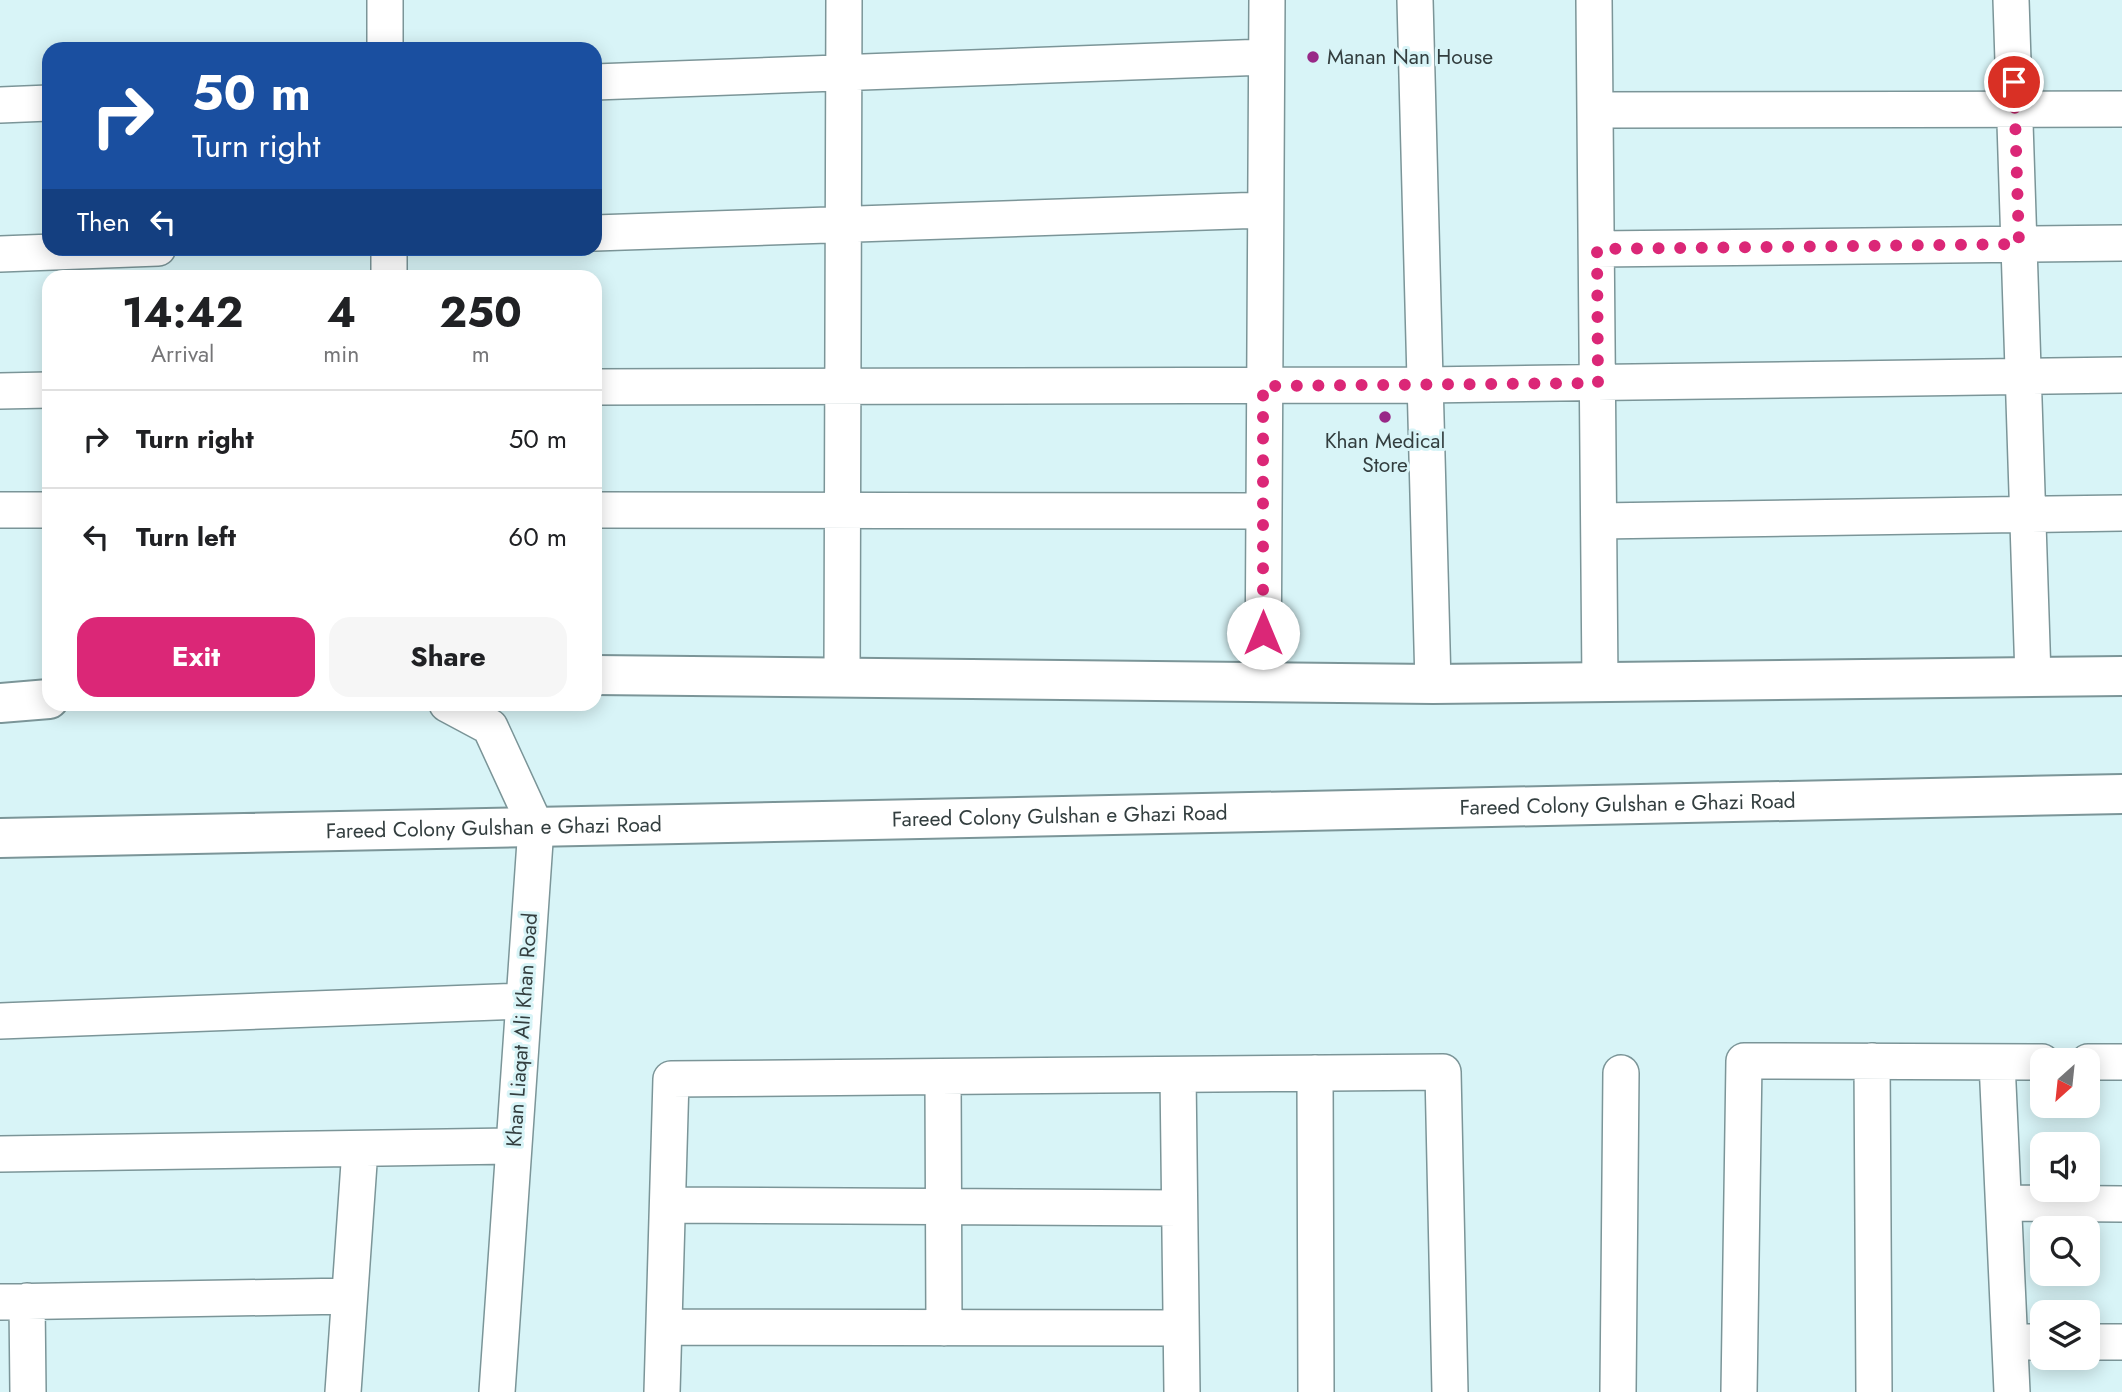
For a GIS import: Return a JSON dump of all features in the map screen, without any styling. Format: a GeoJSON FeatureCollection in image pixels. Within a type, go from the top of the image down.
{"type":"FeatureCollection","features":[{"type":"Feature","properties":{"kind":"main road"},"geometry":{"type":"LineString","coordinates":[[602,675],[1433,684],[2122,676]]}},
{"type":"Feature","properties":{"kind":"main road"},"geometry":{"type":"LineString","coordinates":[[0,703],[42,700]]}},
{"type":"Feature","properties":{"kind":"main road","name":"Fareed Colony Gulshan e Ghazi Road"},"geometry":{"type":"LineString","coordinates":[[0,838],[2122,794]]}},
{"type":"Feature","properties":{"kind":"street"},"geometry":{"type":"LineString","coordinates":[[385,0],[385,42]]}},
{"type":"Feature","properties":{"kind":"street"},"geometry":{"type":"LineString","coordinates":[[842,676],[844,0]]}},
{"type":"Feature","properties":{"kind":"street"},"geometry":{"type":"LineString","coordinates":[[1263,682],[1267,0]]}},
{"type":"Feature","properties":{"kind":"street"},"geometry":{"type":"LineString","coordinates":[[1415,0],[1433,684]]}},
{"type":"Feature","properties":{"kind":"street"},"geometry":{"type":"LineString","coordinates":[[1594,0],[1600,683]]}},
{"type":"Feature","properties":{"kind":"street"},"geometry":{"type":"LineString","coordinates":[[2011,0],[2032,677]]}},
{"type":"Feature","properties":{"kind":"street"},"geometry":{"type":"LineString","coordinates":[[602,82],[1266,57]]}},
{"type":"Feature","properties":{"kind":"street"},"geometry":{"type":"LineString","coordinates":[[0,105],[42,103]]}},
{"type":"Feature","properties":{"kind":"street"},"geometry":{"type":"LineString","coordinates":[[1595,110],[2122,109]]}},
{"type":"Feature","properties":{"kind":"street"},"geometry":{"type":"LineString","coordinates":[[602,233],[1264,209]]}},
{"type":"Feature","properties":{"kind":"street"},"geometry":{"type":"LineString","coordinates":[[1597,249],[2122,243]]}},
{"type":"Feature","properties":{"kind":"street"},"geometry":{"type":"LineString","coordinates":[[0,254],[42,252]]}},
{"type":"Feature","properties":{"kind":"street"},"geometry":{"type":"LineString","coordinates":[[602,387],[1425,386],[2122,376]]}},
{"type":"Feature","properties":{"kind":"street"},"geometry":{"type":"LineString","coordinates":[[0,391],[42,390]]}},
{"type":"Feature","properties":{"kind":"street"},"geometry":{"type":"LineString","coordinates":[[0,510],[42,510]]}},
{"type":"Feature","properties":{"kind":"street"},"geometry":{"type":"LineString","coordinates":[[602,510],[1263,510]]}},
{"type":"Feature","properties":{"kind":"street"},"geometry":{"type":"LineString","coordinates":[[1599,521],[2122,513]]}},
{"type":"Feature","properties":{"kind":"street","name":"Khan Liaqat Ali Khan Road"},"geometry":{"type":"LineString","coordinates":[[460,711],[491,727],[536,827],[496,1392]]}},
{"type":"Feature","properties":{"kind":"street"},"geometry":{"type":"LineString","coordinates":[[0,1021],[524,1001]]}},
{"type":"Feature","properties":{"kind":"street"},"geometry":{"type":"LineString","coordinates":[[1739,1392],[1744,1061],[2030,1062]]}},
{"type":"Feature","properties":{"kind":"street"},"geometry":{"type":"LineString","coordinates":[[1872,1061],[1874,1392]]}},
{"type":"Feature","properties":{"kind":"street"},"geometry":{"type":"LineString","coordinates":[[1997,1062],[2004,1203],[2026,1342],[2012,1392]]}},
{"type":"Feature","properties":{"kind":"street"},"geometry":{"type":"LineString","coordinates":[[2100,1062],[2122,1062]]}},
{"type":"Feature","properties":{"kind":"street"},"geometry":{"type":"LineString","coordinates":[[662,1392],[671,1079],[1443,1072],[1450,1392]]}},
{"type":"Feature","properties":{"kind":"street"},"geometry":{"type":"LineString","coordinates":[[1315,1073],[1316,1392]]}},
{"type":"Feature","properties":{"kind":"street"},"geometry":{"type":"LineString","coordinates":[[1618,1392],[1621,1073]]}},
{"type":"Feature","properties":{"kind":"street"},"geometry":{"type":"LineString","coordinates":[[1178,1075],[1181,1392]]}},
{"type":"Feature","properties":{"kind":"street"},"geometry":{"type":"LineString","coordinates":[[943,1077],[944,1328]]}},
{"type":"Feature","properties":{"kind":"street"},"geometry":{"type":"LineString","coordinates":[[0,1154],[513,1146]]}},
{"type":"Feature","properties":{"kind":"street"},"geometry":{"type":"LineString","coordinates":[[343,1392],[360,1149]]}},
{"type":"Feature","properties":{"kind":"street"},"geometry":{"type":"LineString","coordinates":[[2004,1203],[2122,1204]]}},
{"type":"Feature","properties":{"kind":"street"},"geometry":{"type":"LineString","coordinates":[[668,1205],[1179,1208]]}},
{"type":"Feature","properties":{"kind":"street"},"geometry":{"type":"LineString","coordinates":[[28,1392],[13,1301],[349,1296]]}},
{"type":"Feature","properties":{"kind":"street"},"geometry":{"type":"LineString","coordinates":[[664,1327],[1181,1328]]}},
{"type":"Feature","properties":{"kind":"street"},"geometry":{"type":"LineString","coordinates":[[2100,1342],[2122,1342]]}},
{"type":"Feature","properties":{"kind":"place","name":"Manan Nan House"},"geometry":{"type":"Point","coordinates":[1313,57]}},
{"type":"Feature","properties":{"kind":"place","name":"Khan Medical Store"},"geometry":{"type":"Point","coordinates":[1385,417]}},
{"type":"Feature","properties":{"kind":"route"},"geometry":{"type":"LineString","coordinates":[[1263,633],[1263,386],[1598,383],[1597,249],[2019,244],[2014,82]]}}]}
